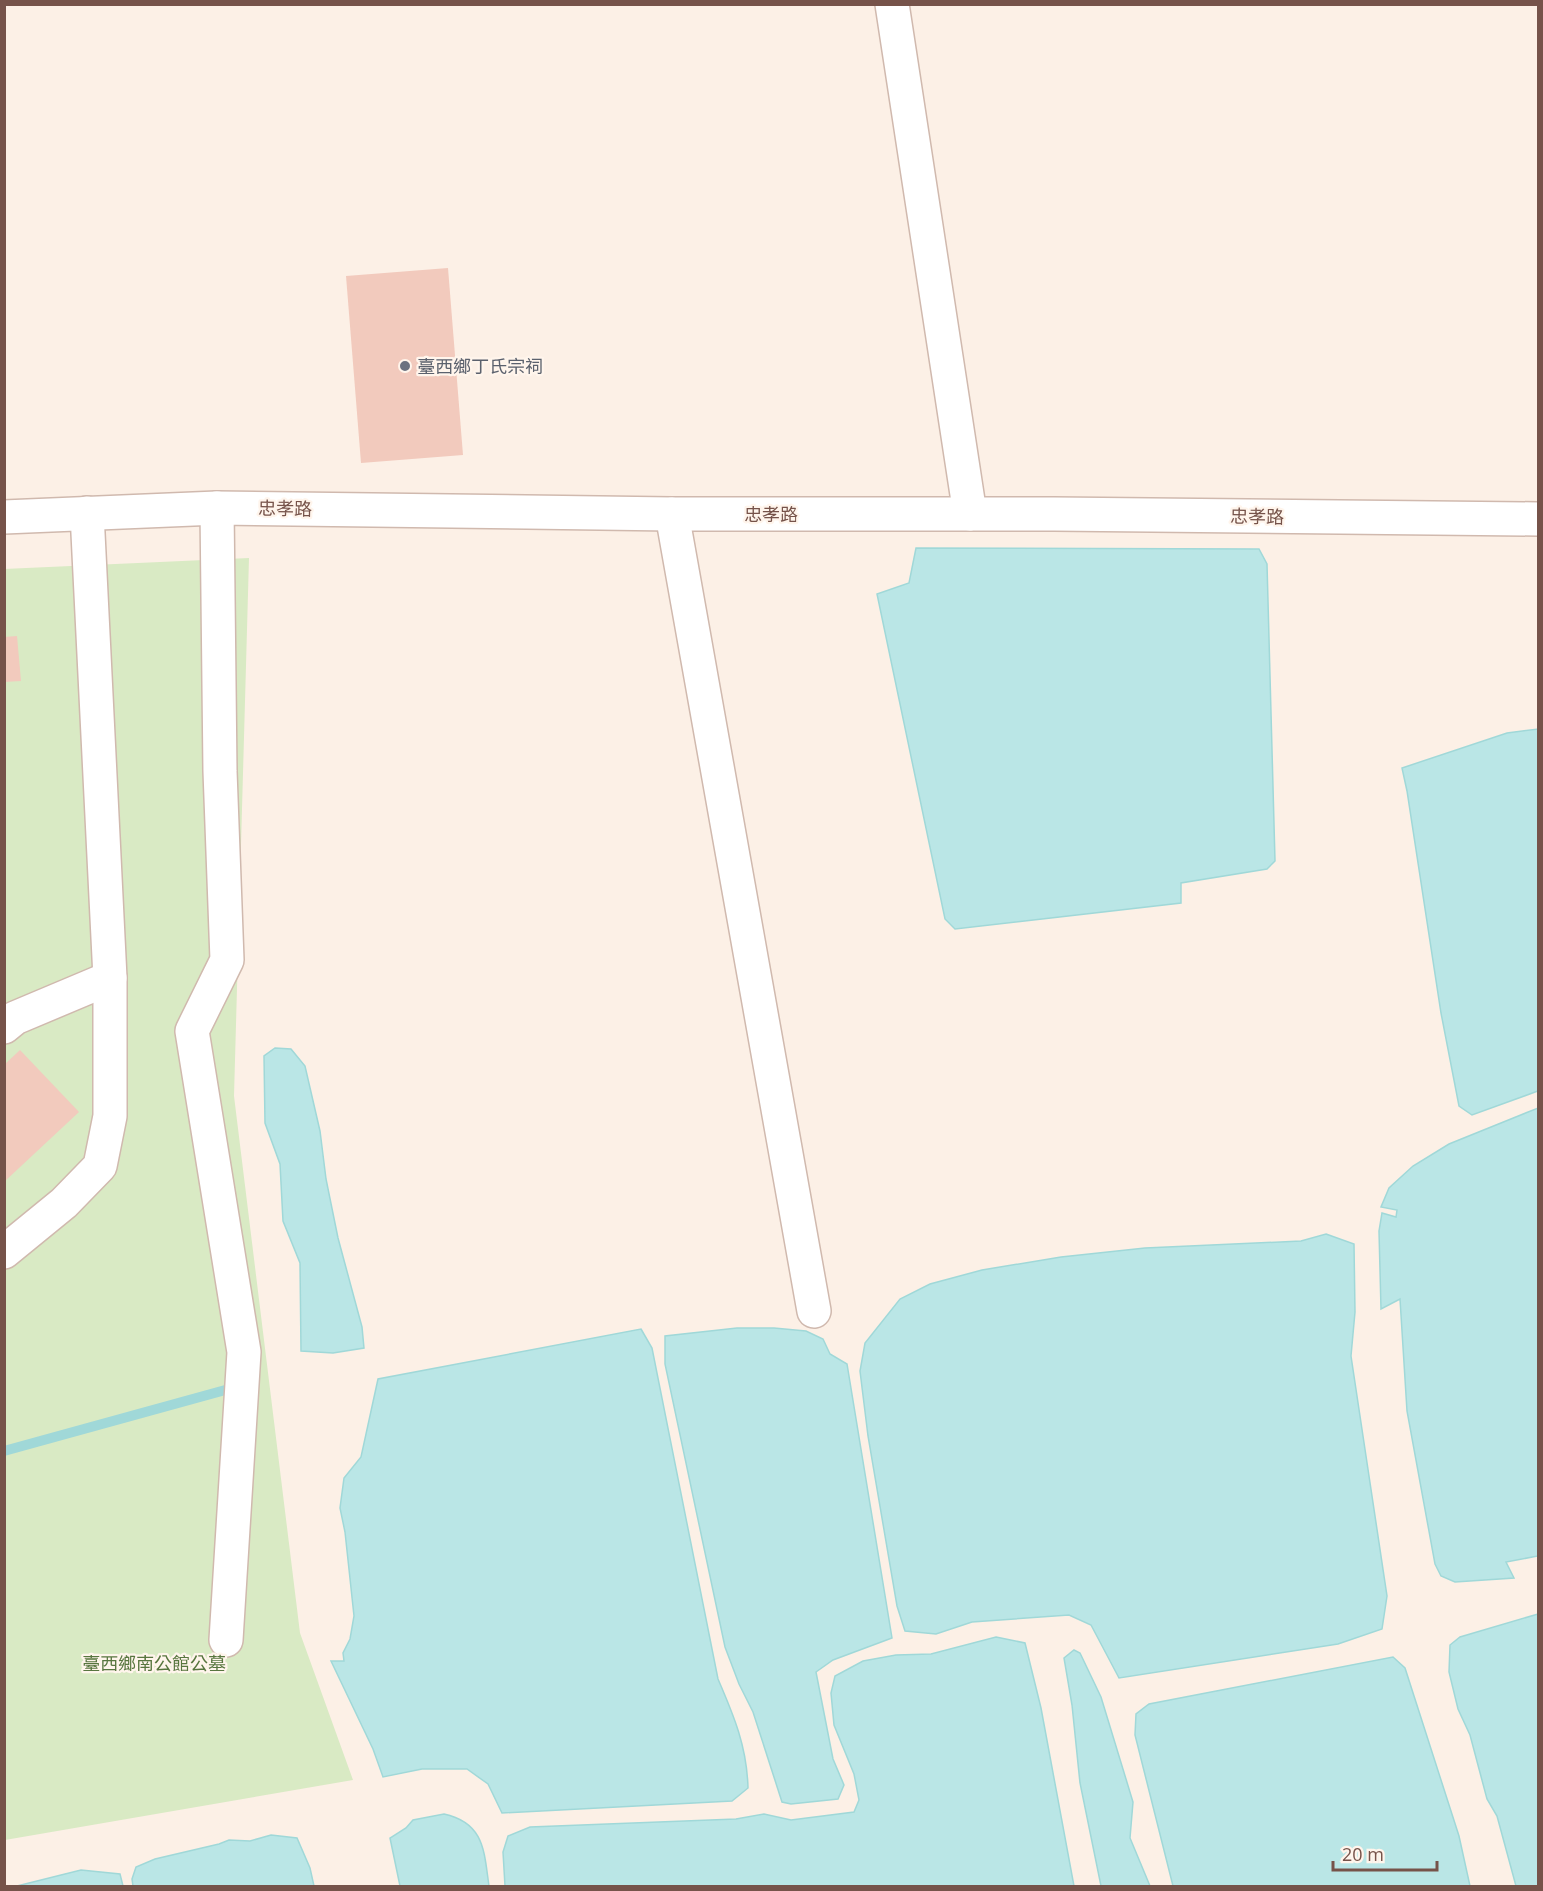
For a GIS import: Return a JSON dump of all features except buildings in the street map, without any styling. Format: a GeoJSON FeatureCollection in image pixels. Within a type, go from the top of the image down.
{"type":"FeatureCollection","features":[{"type":"Feature","properties":{"kind":"street"},"geometry":{"type":"LineString","coordinates":[[892,4],[970,514]]}},
{"type":"Feature","properties":{"kind":"street"},"geometry":{"type":"LineString","coordinates":[[217,508],[220,771],[227,960],[192,1031],[244,1352],[226,1640]]}},
{"type":"Feature","properties":{"kind":"street","name":"忠孝路"},"geometry":{"type":"LineString","coordinates":[[4,517],[217,508],[672,514],[1539,519]]}},
{"type":"Feature","properties":{"kind":"street"},"geometry":{"type":"LineString","coordinates":[[4,1252],[64,1203],[100,1166],[110,1116],[110,978],[87,513]]}},
{"type":"Feature","properties":{"kind":"street"},"geometry":{"type":"LineString","coordinates":[[672,514],[814,1311]]}},
{"type":"Feature","properties":{"kind":"street"},"geometry":{"type":"LineString","coordinates":[[8,1018],[110,978]]}},
{"type":"Feature","properties":{"kind":"green space","name":"臺西鄉南公館公墓"},"geometry":{"type":"Polygon","coordinates":[[[249,558],[234,1096],[300,1633],[353,1780],[5,1840],[4,569],[249,558]]]}},
{"type":"Feature","properties":{"kind":"water"},"geometry":{"type":"Polygon","coordinates":[[[916,548],[1259,549],[1267,564],[1275,861],[1267,869],[1181,883],[1181,903],[955,929],[945,919],[877,594],[909,583],[916,548]]]}},
{"type":"Feature","properties":{"kind":"water"},"geometry":{"type":"Polygon","coordinates":[[[1538,729],[1538,1091],[1472,1115],[1459,1106],[1441,1013],[1402,768],[1507,733],[1538,729]]]}},
{"type":"Feature","properties":{"kind":"water"},"geometry":{"type":"Polygon","coordinates":[[[275,1048],[291,1049],[305,1066],[320,1131],[326,1179],[338,1238],[362,1327],[364,1348],[333,1353],[301,1351],[300,1263],[283,1221],[280,1164],[265,1123],[264,1056],[275,1048]]]}},
{"type":"Feature","properties":{"kind":"water"},"geometry":{"type":"Polygon","coordinates":[[[1538,1108],[1538,1556],[1506,1562],[1514,1578],[1455,1582],[1441,1576],[1435,1564],[1407,1411],[1400,1299],[1381,1309],[1379,1231],[1382,1213],[1396,1217],[1397,1210],[1381,1207],[1389,1188],[1413,1166],[1449,1144],[1538,1108]]]}},
{"type":"Feature","properties":{"kind":"water"},"geometry":{"type":"Polygon","coordinates":[[[1326,1234],[1354,1244],[1355,1312],[1351,1356],[1387,1596],[1382,1629],[1338,1644],[1119,1678],[1091,1625],[1069,1615],[972,1622],[936,1634],[905,1631],[897,1606],[868,1436],[860,1371],[865,1343],[900,1299],[930,1284],[982,1270],[1061,1257],[1145,1248],[1301,1241],[1326,1234]]]}},
{"type":"Feature","properties":{"kind":"water"},"geometry":{"type":"Polygon","coordinates":[[[737,1328],[806,1331],[823,1339],[830,1354],[847,1364],[892,1638],[833,1660],[816,1672],[833,1759],[844,1785],[838,1799],[791,1804],[782,1802],[753,1712],[725,1647],[665,1364],[665,1336],[737,1328]]]}},
{"type":"Feature","properties":{"kind":"water"},"geometry":{"type":"Polygon","coordinates":[[[641,1329],[652,1348],[718,1679],[742,1745],[748,1788],[732,1801],[502,1813],[488,1784],[467,1769],[422,1769],[383,1777],[373,1749],[331,1661],[344,1661],[343,1653],[350,1639],[354,1616],[345,1532],[340,1508],[344,1478],[361,1457],[378,1379],[641,1329]]]}},
{"type":"Feature","properties":{"kind":"water"},"geometry":{"type":"Polygon","coordinates":[[[1538,1614],[1538,1886],[1516,1886],[1497,1816],[1487,1799],[1470,1735],[1458,1709],[1449,1672],[1450,1645],[1460,1637],[1538,1614]]]}},
{"type":"Feature","properties":{"kind":"water"},"geometry":{"type":"Polygon","coordinates":[[[996,1637],[1025,1643],[1041,1708],[1074,1886],[505,1886],[503,1852],[508,1836],[530,1827],[736,1819],[764,1814],[791,1820],[854,1812],[859,1800],[854,1774],[834,1725],[831,1693],[835,1676],[863,1661],[896,1655],[931,1654],[996,1637]]]}},
{"type":"Feature","properties":{"kind":"water"},"geometry":{"type":"Polygon","coordinates":[[[1074,1650],[1080,1653],[1101,1697],[1133,1802],[1130,1838],[1150,1886],[1101,1886],[1080,1783],[1072,1705],[1064,1658],[1074,1650]]]}},
{"type":"Feature","properties":{"kind":"water"},"geometry":{"type":"Polygon","coordinates":[[[1393,1657],[1405,1668],[1459,1836],[1470,1886],[1173,1886],[1135,1735],[1136,1714],[1149,1704],[1393,1657]]]}},
{"type":"Feature","properties":{"kind":"water"},"geometry":{"type":"Polygon","coordinates":[[[444,1814],[458,1818],[475,1832],[486,1862],[489,1886],[400,1886],[390,1838],[406,1828],[413,1820],[444,1814]]]}},
{"type":"Feature","properties":{"kind":"water"},"geometry":{"type":"Polygon","coordinates":[[[271,1835],[297,1838],[310,1868],[314,1886],[133,1886],[132,1879],[136,1867],[155,1859],[229,1840],[250,1841],[271,1835]]]}},
{"type":"Feature","properties":{"kind":"water"},"geometry":{"type":"Polygon","coordinates":[[[81,1870],[120,1874],[123,1886],[17,1886],[81,1870]]]}},
{"type":"Feature","properties":{"kind":"waterway"},"geometry":{"type":"LineString","coordinates":[[4,1451],[229,1389]]}},
{"type":"Feature","properties":{"kind":"place","name":"臺西鄉丁氏宗祠"},"geometry":{"type":"Point","coordinates":[405,366]}}]}
